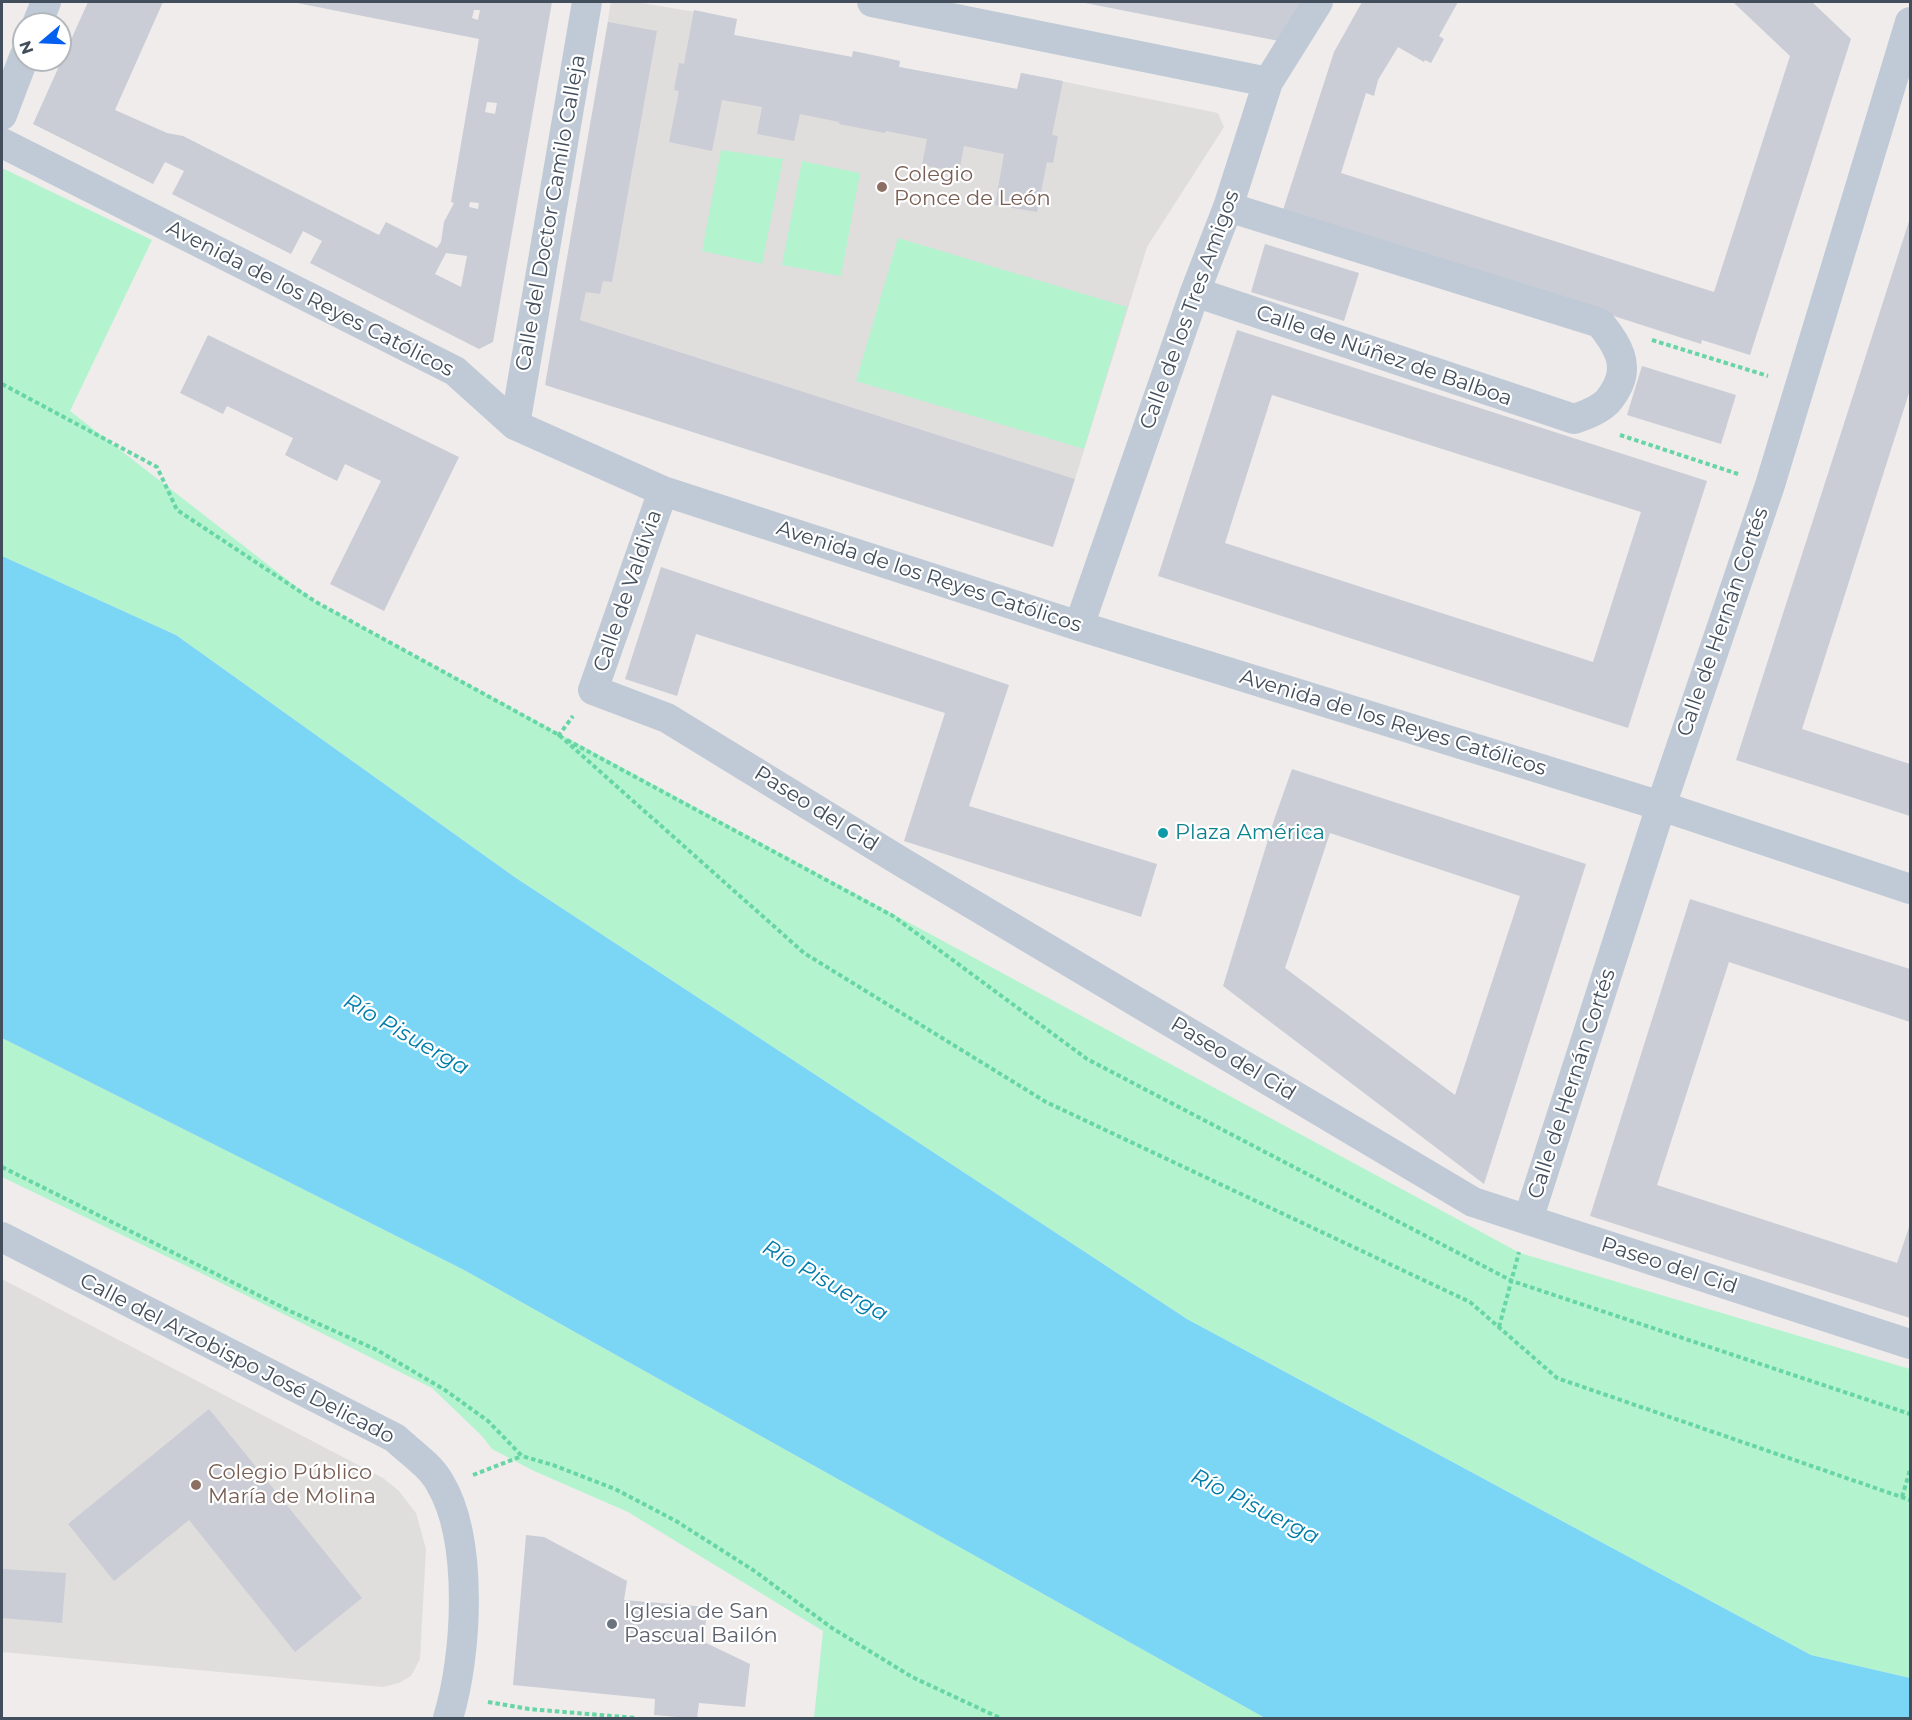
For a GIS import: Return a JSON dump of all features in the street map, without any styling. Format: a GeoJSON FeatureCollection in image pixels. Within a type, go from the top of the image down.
{"type":"FeatureCollection","features":[{"type":"Feature","properties":{"kind":"street","name":"Calle del Doctor Camilo Calleja"},"geometry":{"type":"LineString","coordinates":[[515,425],[587,2]]}},
{"type":"Feature","properties":{"kind":"street"},"geometry":{"type":"LineString","coordinates":[[881,2],[1268,82]]}},
{"type":"Feature","properties":{"kind":"street","name":"Calle de los Tres Amigos"},"geometry":{"type":"LineString","coordinates":[[1079,626],[1195,292],[1228,207],[1268,82],[1318,2]]}},
{"type":"Feature","properties":{"kind":"street","name":"Calle de Hernán Cortés"},"geometry":{"type":"LineString","coordinates":[[1528,1220],[1662,806],[1770,485],[1911,22]]}},
{"type":"Feature","properties":{"kind":"street"},"geometry":{"type":"LineString","coordinates":[[2,115],[18,72]]}},
{"type":"Feature","properties":{"kind":"street","name":"Avenida de los Reyes Católicos"},"geometry":{"type":"LineString","coordinates":[[2,143],[455,370],[515,425],[663,491],[1079,626],[1662,806],[1911,889]]}},
{"type":"Feature","properties":{"kind":"street"},"geometry":{"type":"LineString","coordinates":[[1228,207],[1600,323],[1614,340],[1621,357],[1623,372],[1608,402],[1574,419]]}},
{"type":"Feature","properties":{"kind":"street","name":"Calle de Núñez de Balboa"},"geometry":{"type":"LineString","coordinates":[[1195,292],[1574,419]]}},
{"type":"Feature","properties":{"kind":"street","name":"Calle de Valdivia"},"geometry":{"type":"LineString","coordinates":[[593,690],[663,491]]}},
{"type":"Feature","properties":{"kind":"street","name":"Paseo del Cid"},"geometry":{"type":"LineString","coordinates":[[593,690],[667,718],[900,861],[1473,1202],[1911,1344]]}},
{"type":"Feature","properties":{"kind":"street","name":"Calle del Arzobispo José Delicado"},"geometry":{"type":"LineString","coordinates":[[2,1237],[394,1438],[434,1472],[442,1485],[457,1527],[464,1572],[462,1638],[451,1708]]}},
{"type":"Feature","properties":{"kind":"path"},"geometry":{"type":"LineString","coordinates":[[1600,323],[1800,386]]}},
{"type":"Feature","properties":{"kind":"path"},"geometry":{"type":"LineString","coordinates":[[2,384],[157,467],[177,510],[316,602],[893,916],[1087,1059],[1512,1281],[1911,1414]]}},
{"type":"Feature","properties":{"kind":"path"},"geometry":{"type":"LineString","coordinates":[[1574,419],[1770,485]]}},
{"type":"Feature","properties":{"kind":"path"},"geometry":{"type":"LineString","coordinates":[[559,735],[804,952],[1046,1102],[1470,1302],[1557,1378],[1911,1500]]}},
{"type":"Feature","properties":{"kind":"path"},"geometry":{"type":"LineString","coordinates":[[2,1167],[292,1312],[377,1350],[445,1390],[488,1421],[522,1456],[553,1465],[615,1489],[676,1521],[753,1570],[832,1628],[912,1677],[1000,1719]]}},
{"type":"Feature","properties":{"kind":"path"},"geometry":{"type":"LineString","coordinates":[[1499,1327],[1528,1220]]}},
{"type":"Feature","properties":{"kind":"path"},"geometry":{"type":"LineString","coordinates":[[482,1472],[522,1456]]}},
{"type":"Feature","properties":{"kind":"path"},"geometry":{"type":"LineString","coordinates":[[1902,1497],[1911,1470]]}},
{"type":"Feature","properties":{"kind":"path"},"geometry":{"type":"LineString","coordinates":[[451,1708],[529,1709],[637,1719]]}},
{"type":"Feature","properties":{"kind":"shaded area","name":"Colegio Ponce de León"},"geometry":{"type":"Polygon","coordinates":[[[611,2],[636,2],[737,19],[734,35],[852,57],[853,51],[900,61],[899,67],[1017,89],[1021,73],[1218,113],[1224,127],[1147,247],[1075,479],[580,320],[586,292],[562,287],[611,2]]]}},
{"type":"Feature","properties":{"kind":"shaded area","name":"Colegio Público María de Molina"},"geometry":{"type":"Polygon","coordinates":[[[2,1279],[383,1478],[399,1491],[416,1513],[426,1549],[420,1659],[411,1676],[399,1683],[383,1687],[2,1652],[2,1279]]]}},
{"type":"Feature","properties":{"kind":"green space"},"geometry":{"type":"Polygon","coordinates":[[[721,150],[783,159],[762,264],[702,251],[721,150]]]}},
{"type":"Feature","properties":{"kind":"green space"},"geometry":{"type":"Polygon","coordinates":[[[802,161],[860,173],[841,276],[782,265],[802,161]]]}},
{"type":"Feature","properties":{"kind":"green space"},"geometry":{"type":"Polygon","coordinates":[[[2,168],[152,240],[70,411],[316,602],[1520,1253],[1910,1369],[1910,1678],[1811,1655],[1187,1319],[516,878],[176,635],[2,556],[2,168]]]}},
{"type":"Feature","properties":{"kind":"green space"},"geometry":{"type":"Polygon","coordinates":[[[898,238],[1127,307],[1084,449],[856,381],[898,238]]]}},
{"type":"Feature","properties":{"kind":"green space"},"geometry":{"type":"Polygon","coordinates":[[[2,1038],[464,1270],[1265,1718],[814,1718],[823,1631],[628,1512],[534,1471],[492,1449],[482,1436],[432,1388],[2,1177],[2,1038]]]}},
{"type":"Feature","properties":{"kind":"water","name":"Río Pisuerga"},"geometry":{"type":"Polygon","coordinates":[[[2,556],[176,635],[516,878],[1187,1319],[1811,1655],[1910,1678],[1910,1718],[1265,1718],[464,1270],[2,1038],[2,556]]]}},
{"type":"Feature","properties":{"kind":"building"},"geometry":{"type":"Polygon","coordinates":[[[88,2],[163,2],[115,110],[167,133],[183,136],[379,235],[386,222],[437,248],[441,242],[444,222],[454,203],[451,202],[479,39],[292,2],[552,2],[493,342],[479,349],[310,263],[322,241],[303,231],[291,254],[172,194],[184,171],[165,162],[153,184],[33,124],[56,72],[72,72],[72,37],[88,2]],[[474,10],[472,18],[478,20],[480,10],[474,10]],[[487,102],[485,112],[495,114],[497,103],[487,102]],[[470,202],[469,207],[478,209],[479,203],[470,202]],[[446,253],[435,274],[461,287],[467,256],[446,253]]]}},
{"type":"Feature","properties":{"kind":"building"},"geometry":{"type":"Polygon","coordinates":[[[1080,2],[1301,2],[1279,41],[1080,2]]]}},
{"type":"Feature","properties":{"kind":"building"},"geometry":{"type":"Polygon","coordinates":[[[1362,2],[1458,2],[1439,36],[1444,39],[1431,63],[1425,60],[1424,62],[1398,47],[1378,80],[1374,96],[1366,93],[1341,173],[1714,292],[1790,56],[1733,2],[1812,2],[1851,39],[1750,355],[1702,340],[1701,344],[1283,210],[1334,52],[1362,2]]]}},
{"type":"Feature","properties":{"kind":"building"},"geometry":{"type":"Polygon","coordinates":[[[694,10],[737,19],[734,35],[852,57],[853,51],[900,61],[899,67],[1017,89],[1021,73],[1063,81],[1052,135],[1058,136],[1053,163],[1047,162],[1037,212],[995,205],[1004,154],[964,146],[959,172],[922,165],[927,139],[839,124],[839,122],[800,114],[794,141],[757,134],[762,107],[722,100],[712,151],[669,142],[679,91],[674,90],[679,63],[684,64],[694,10]]]}},
{"type":"Feature","properties":{"kind":"building"},"geometry":{"type":"Polygon","coordinates":[[[608,22],[657,31],[612,282],[603,281],[600,294],[586,292],[580,320],[1075,479],[1053,547],[545,385],[608,22]]]}},
{"type":"Feature","properties":{"kind":"building"},"geometry":{"type":"Polygon","coordinates":[[[1910,218],[1910,390],[1802,729],[1910,764],[1910,816],[1736,760],[1910,218]]]}},
{"type":"Feature","properties":{"kind":"building"},"geometry":{"type":"Polygon","coordinates":[[[1265,244],[1359,273],[1344,321],[1251,292],[1265,244]]]}},
{"type":"Feature","properties":{"kind":"building"},"geometry":{"type":"Polygon","coordinates":[[[1237,330],[1707,481],[1628,728],[1158,576],[1237,330]],[[1272,395],[1225,543],[1593,662],[1641,512],[1272,395]]]}},
{"type":"Feature","properties":{"kind":"building"},"geometry":{"type":"Polygon","coordinates":[[[208,335],[459,457],[384,611],[330,584],[381,481],[345,464],[337,481],[285,455],[293,438],[227,406],[223,414],[180,393],[208,335]]]}},
{"type":"Feature","properties":{"kind":"building"},"geometry":{"type":"Polygon","coordinates":[[[1642,366],[1736,395],[1721,444],[1627,415],[1642,366]]]}},
{"type":"Feature","properties":{"kind":"building"},"geometry":{"type":"Polygon","coordinates":[[[661,567],[1009,685],[969,806],[1157,864],[1141,917],[904,841],[945,713],[696,634],[677,696],[625,679],[661,567]]]}},
{"type":"Feature","properties":{"kind":"building"},"geometry":{"type":"Polygon","coordinates":[[[1292,769],[1586,864],[1484,1184],[1223,986],[1292,769]],[[1330,833],[1285,968],[1455,1095],[1520,896],[1330,833]]]}},
{"type":"Feature","properties":{"kind":"building"},"geometry":{"type":"Polygon","coordinates":[[[1690,899],[1910,969],[1910,1022],[1729,962],[1657,1185],[1897,1263],[1910,1224],[1910,1318],[1590,1216],[1690,899]]]}},
{"type":"Feature","properties":{"kind":"building"},"geometry":{"type":"Polygon","coordinates":[[[209,1409],[362,1598],[295,1652],[189,1520],[114,1581],[68,1524],[209,1409]]]}},
{"type":"Feature","properties":{"kind":"building","name":"Iglesia de San Pascual Bailón"},"geometry":{"type":"Polygon","coordinates":[[[526,1535],[544,1537],[627,1581],[624,1600],[707,1607],[704,1642],[750,1664],[745,1707],[699,1703],[697,1718],[654,1715],[655,1699],[513,1685],[526,1535]]]}},
{"type":"Feature","properties":{"kind":"building"},"geometry":{"type":"Polygon","coordinates":[[[2,1569],[66,1573],[62,1623],[2,1618],[2,1569]]]}},
{"type":"Feature","properties":{"kind":"place","name":"Colegio Ponce de León"},"geometry":{"type":"Point","coordinates":[882,187]}},
{"type":"Feature","properties":{"kind":"place","name":"Plaza América"},"geometry":{"type":"Point","coordinates":[1163,833]}},
{"type":"Feature","properties":{"kind":"place","name":"Colegio Público María de Molina"},"geometry":{"type":"Point","coordinates":[196,1485]}},
{"type":"Feature","properties":{"kind":"place","name":"Iglesia de San Pascual Bailón"},"geometry":{"type":"Point","coordinates":[612,1624]}}]}
